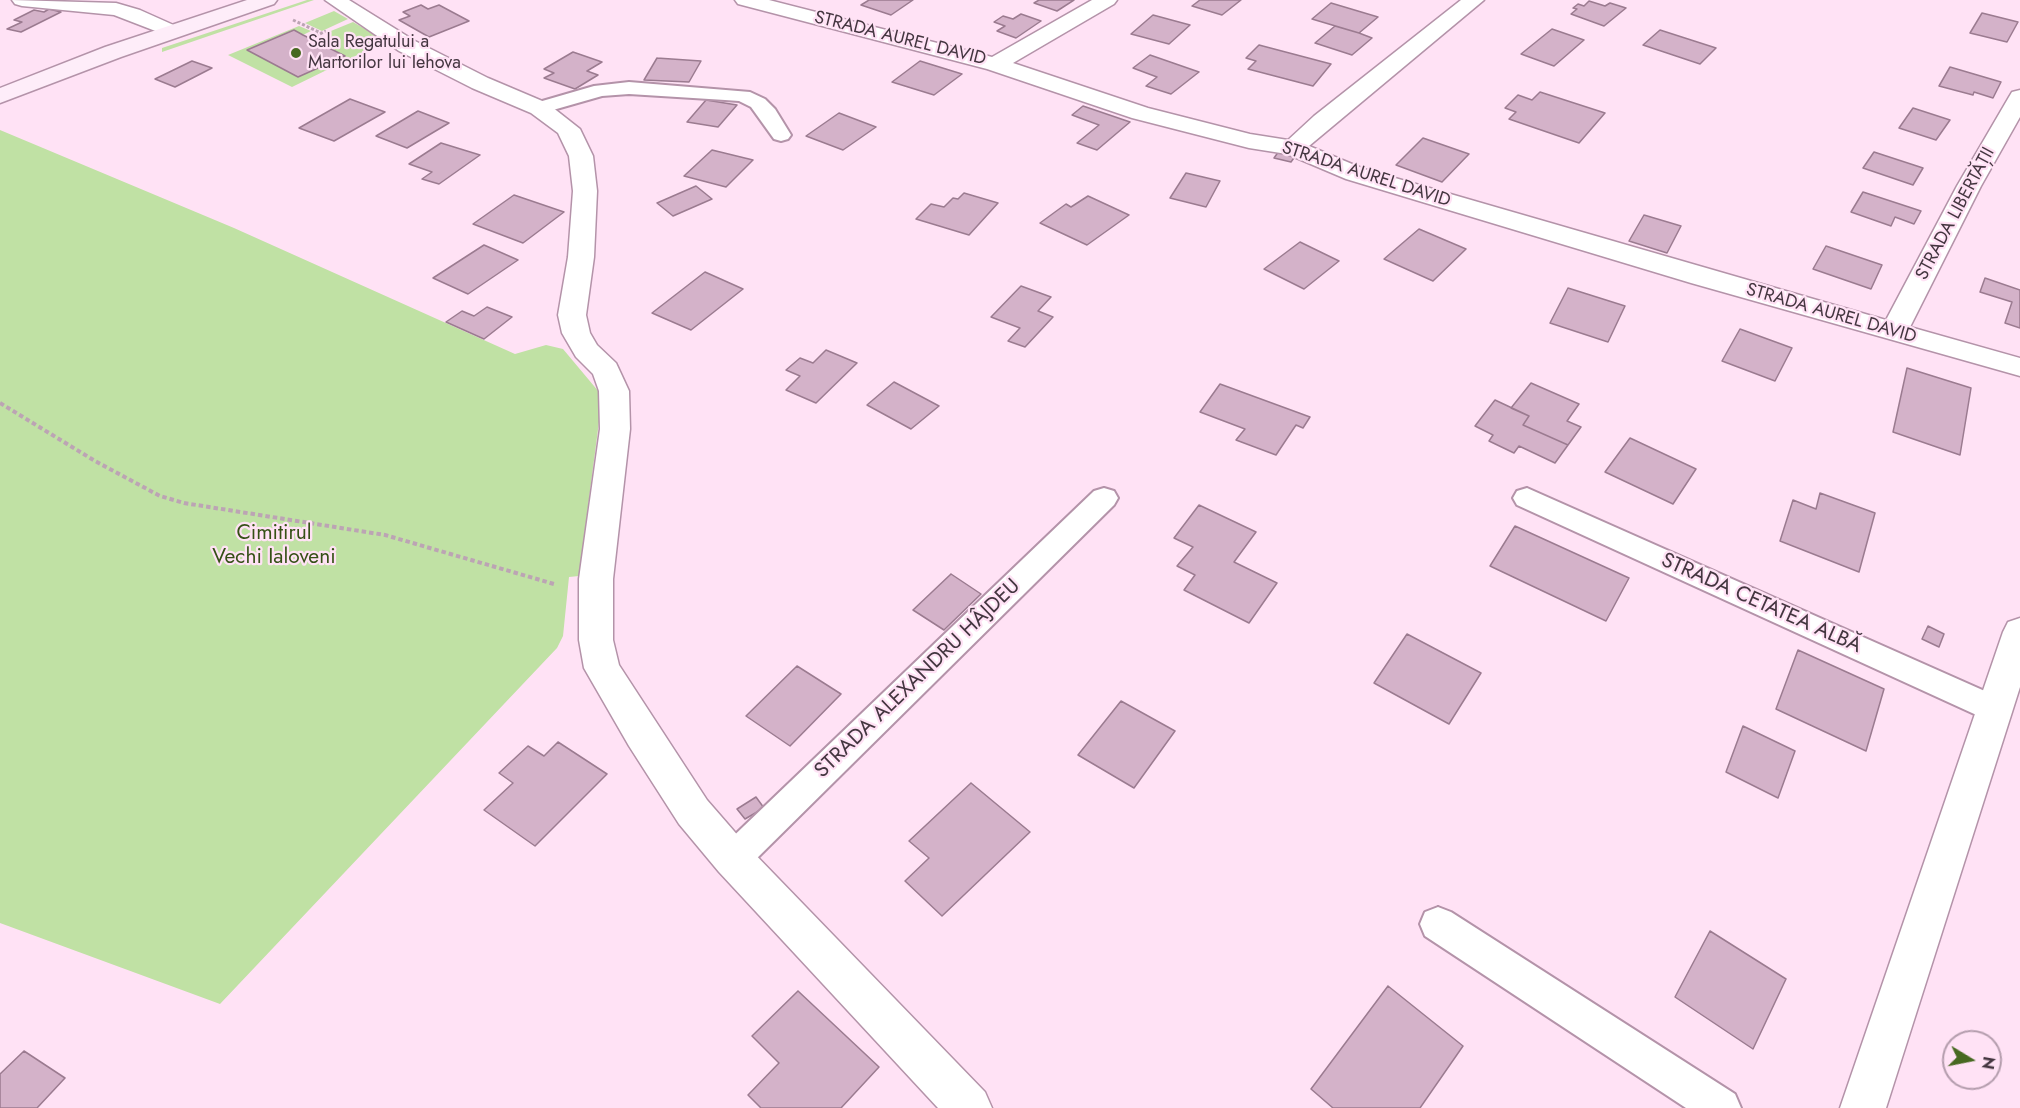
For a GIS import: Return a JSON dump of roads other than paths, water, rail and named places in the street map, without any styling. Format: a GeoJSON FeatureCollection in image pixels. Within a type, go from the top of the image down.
{"type":"FeatureCollection","features":[{"type":"Feature","properties":{"kind":"main road"},"geometry":{"type":"LineString","coordinates":[[0,96],[171,31],[267,0]]}},
{"type":"Feature","properties":{"kind":"street"},"geometry":{"type":"LineString","coordinates":[[22,0],[116,9],[171,31]]}},
{"type":"Feature","properties":{"kind":"street"},"geometry":{"type":"LineString","coordinates":[[335,0],[407,46],[539,108],[568,129],[581,156],[585,191],[581,257],[572,315],[576,333],[586,351],[606,370],[614,391],[615,429],[596,587],[596,640],[602,668],[642,735],[693,812],[732,859],[969,1108]]}},
{"type":"Feature","properties":{"kind":"street","name":"STRADA AUREL DAVID"},"geometry":{"type":"LineString","coordinates":[[745,0],[995,64],[1140,113],[1249,141],[1293,148],[1355,174],[2020,367]]}},
{"type":"Feature","properties":{"kind":"street"},"geometry":{"type":"LineString","coordinates":[[995,64],[1107,0]]}},
{"type":"Feature","properties":{"kind":"street"},"geometry":{"type":"LineString","coordinates":[[1293,148],[1474,0]]}},
{"type":"Feature","properties":{"kind":"street","name":"STRADA LIBERTĂȚII"},"geometry":{"type":"LineString","coordinates":[[1894,332],[1969,186],[2020,97]]}},
{"type":"Feature","properties":{"kind":"street"},"geometry":{"type":"LineString","coordinates":[[1863,1108],[2020,632]]}},
{"type":"Feature","properties":{"kind":"lane"},"geometry":{"type":"LineString","coordinates":[[539,108],[601,90],[629,88],[743,96],[758,103],[768,113],[781,135]]}},
{"type":"Feature","properties":{"kind":"lane","name":"STRADA ALEXANDRU HÂJDEU"},"geometry":{"type":"LineString","coordinates":[[732,859],[1104,498]]}},
{"type":"Feature","properties":{"kind":"lane","name":"STRADA CETATEA ALBĂ"},"geometry":{"type":"LineString","coordinates":[[1527,498],[1994,709]]}},
{"type":"Feature","properties":{"kind":"lane"},"geometry":{"type":"LineString","coordinates":[[1438,924],[1721,1108]]}},
{"type":"Feature","properties":{"kind":"place","name":"Sala Regatului a Martorilor lui Iehova"},"geometry":{"type":"Point","coordinates":[296,53]}},
{"type":"Feature","properties":{"kind":"park label","name":"Cimitirul Vechi Ialoveni"},"geometry":{"type":"Point","coordinates":[274,546]}}]}
